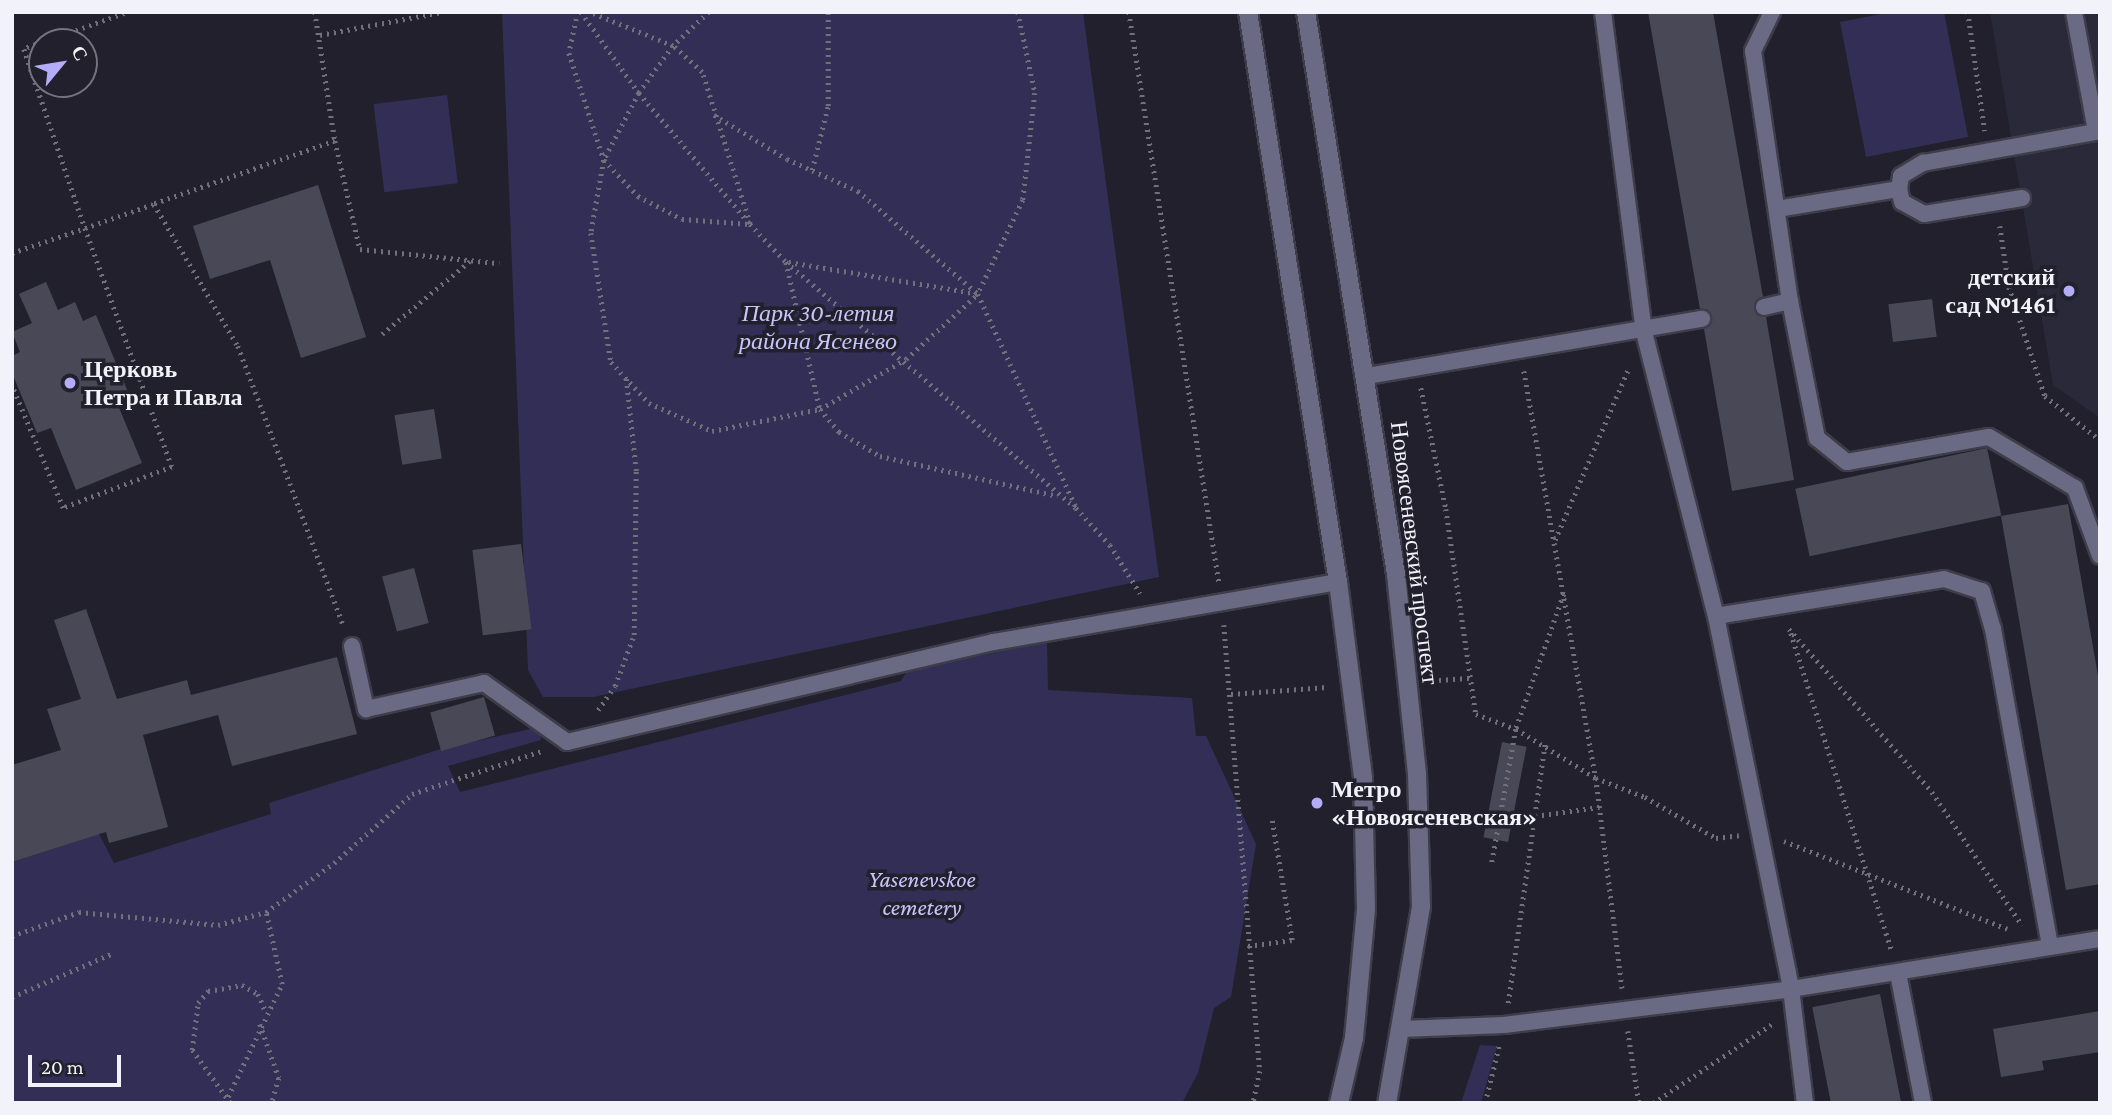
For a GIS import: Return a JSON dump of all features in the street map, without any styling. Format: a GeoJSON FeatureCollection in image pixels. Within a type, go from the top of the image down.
{"type":"FeatureCollection","features":[{"type":"Feature","properties":{"kind":"street"},"geometry":{"type":"LineString","coordinates":[[1248,12],[1338,582],[1363,778],[1366,909],[1354,1038],[1339,1103]]}},
{"type":"Feature","properties":{"kind":"street","name":"Новоясеневский проспект"},"geometry":{"type":"LineString","coordinates":[[1306,12],[1367,376],[1396,574],[1417,773],[1421,906],[1402,1029],[1387,1103]]}},
{"type":"Feature","properties":{"kind":"lane"},"geometry":{"type":"LineString","coordinates":[[1604,12],[1644,331],[1716,616],[1791,989],[1805,1103]]}},
{"type":"Feature","properties":{"kind":"lane"},"geometry":{"type":"LineString","coordinates":[[1772,12],[1753,51],[1790,301],[1817,438],[1847,462],[1989,437],[2075,488],[2100,556]]}},
{"type":"Feature","properties":{"kind":"lane"},"geometry":{"type":"LineString","coordinates":[[2022,198],[1924,215],[1902,202],[1899,189],[1911,167],[2098,131],[2074,12]]}},
{"type":"Feature","properties":{"kind":"lane"},"geometry":{"type":"LineString","coordinates":[[1777,209],[1899,189]]}},
{"type":"Feature","properties":{"kind":"lane"},"geometry":{"type":"LineString","coordinates":[[1764,307],[1790,301]]}},
{"type":"Feature","properties":{"kind":"lane"},"geometry":{"type":"LineString","coordinates":[[1367,376],[1644,331],[1702,319]]}},
{"type":"Feature","properties":{"kind":"lane"},"geometry":{"type":"LineString","coordinates":[[1716,616],[1783,609],[1944,579],[1982,591],[1993,629],[2050,945]]}},
{"type":"Feature","properties":{"kind":"lane"},"geometry":{"type":"LineString","coordinates":[[352,646],[366,709],[485,683],[567,742],[1158,609],[1338,582]]}},
{"type":"Feature","properties":{"kind":"lane"},"geometry":{"type":"LineString","coordinates":[[1402,1029],[1504,1025],[1791,989],[2100,939]]}},
{"type":"Feature","properties":{"kind":"lane"},"geometry":{"type":"LineString","coordinates":[[1898,973],[1923,1103]]}},
{"type":"Feature","properties":{"kind":"path"},"geometry":{"type":"LineString","coordinates":[[82,28],[127,12]]}},
{"type":"Feature","properties":{"kind":"path"},"geometry":{"type":"LineString","coordinates":[[315,12],[335,142],[360,249],[499,263]]}},
{"type":"Feature","properties":{"kind":"path"},"geometry":{"type":"LineString","coordinates":[[320,35],[442,12]]}},
{"type":"Feature","properties":{"kind":"path"},"geometry":{"type":"LineString","coordinates":[[580,12],[639,93],[750,224],[786,262],[905,359],[1076,508],[1110,544],[1131,584],[1158,609]]}},
{"type":"Feature","properties":{"kind":"path"},"geometry":{"type":"LineString","coordinates":[[580,12],[569,53],[604,160],[638,196],[682,219],[750,224]]}},
{"type":"Feature","properties":{"kind":"path"},"geometry":{"type":"LineString","coordinates":[[589,12],[673,46],[702,72],[712,114],[750,224]]}},
{"type":"Feature","properties":{"kind":"path"},"geometry":{"type":"LineString","coordinates":[[709,12],[673,46],[639,93],[604,160],[591,233],[598,302],[611,362],[649,403],[712,431],[820,409],[905,359],[978,294],[1023,200],[1035,93],[1018,12]]}},
{"type":"Feature","properties":{"kind":"path"},"geometry":{"type":"LineString","coordinates":[[812,170],[828,107],[828,12]]}},
{"type":"Feature","properties":{"kind":"path"},"geometry":{"type":"LineString","coordinates":[[1129,12],[1222,598],[1260,1071],[1253,1103]]}},
{"type":"Feature","properties":{"kind":"path"},"geometry":{"type":"LineString","coordinates":[[1968,12],[1988,151]]}},
{"type":"Feature","properties":{"kind":"path"},"geometry":{"type":"LineString","coordinates":[[12,386],[63,509],[172,467],[41,98]]}},
{"type":"Feature","properties":{"kind":"path"},"geometry":{"type":"LineString","coordinates":[[712,114],[812,170],[858,191],[978,294],[1076,508]]}},
{"type":"Feature","properties":{"kind":"path"},"geometry":{"type":"LineString","coordinates":[[12,253],[335,142]]}},
{"type":"Feature","properties":{"kind":"path"},"geometry":{"type":"LineString","coordinates":[[1996,202],[2009,287],[2045,396],[2100,440]]}},
{"type":"Feature","properties":{"kind":"path"},"geometry":{"type":"LineString","coordinates":[[154,204],[238,346],[352,646]]}},
{"type":"Feature","properties":{"kind":"path"},"geometry":{"type":"LineString","coordinates":[[382,334],[471,260]]}},
{"type":"Feature","properties":{"kind":"path"},"geometry":{"type":"LineString","coordinates":[[786,262],[978,294]]}},
{"type":"Feature","properties":{"kind":"path"},"geometry":{"type":"LineString","coordinates":[[786,262],[820,409],[839,432],[880,456],[1060,496]]}},
{"type":"Feature","properties":{"kind":"path"},"geometry":{"type":"LineString","coordinates":[[1555,541],[1644,331]]}},
{"type":"Feature","properties":{"kind":"path"},"geometry":{"type":"LineString","coordinates":[[1520,352],[1596,778],[1639,1103]]}},
{"type":"Feature","properties":{"kind":"path"},"geometry":{"type":"LineString","coordinates":[[1417,369],[1446,509],[1476,714],[1516,729],[1545,744],[1596,778],[1645,797],[1716,838],[1759,831],[1868,876],[2050,945]]}},
{"type":"Feature","properties":{"kind":"path"},"geometry":{"type":"LineString","coordinates":[[12,936],[79,912],[218,925],[266,912],[334,863],[412,794],[567,742],[615,686],[634,635],[636,471],[626,378]]}},
{"type":"Feature","properties":{"kind":"path"},"geometry":{"type":"LineString","coordinates":[[1492,863],[1516,729],[1564,594]]}},
{"type":"Feature","properties":{"kind":"path"},"geometry":{"type":"LineString","coordinates":[[1783,609],[1898,973]]}},
{"type":"Feature","properties":{"kind":"path"},"geometry":{"type":"LineString","coordinates":[[1789,629],[1931,792],[2030,938]]}},
{"type":"Feature","properties":{"kind":"path"},"geometry":{"type":"LineString","coordinates":[[1439,680],[1471,678]]}},
{"type":"Feature","properties":{"kind":"path"},"geometry":{"type":"LineString","coordinates":[[1231,694],[1327,687]]}},
{"type":"Feature","properties":{"kind":"path"},"geometry":{"type":"LineString","coordinates":[[1485,1103],[1504,1025],[1545,744]]}},
{"type":"Feature","properties":{"kind":"path"},"geometry":{"type":"LineString","coordinates":[[1535,816],[1599,807]]}},
{"type":"Feature","properties":{"kind":"path"},"geometry":{"type":"LineString","coordinates":[[1248,946],[1292,940],[1272,821]]}},
{"type":"Feature","properties":{"kind":"path"},"geometry":{"type":"LineString","coordinates":[[227,1101],[266,1011],[282,984],[266,912]]}},
{"type":"Feature","properties":{"kind":"path"},"geometry":{"type":"LineString","coordinates":[[12,997],[113,953]]}},
{"type":"Feature","properties":{"kind":"path"},"geometry":{"type":"LineString","coordinates":[[227,1101],[192,1050],[198,1003],[208,992],[242,985],[258,994],[266,1011]]}},
{"type":"Feature","properties":{"kind":"path"},"geometry":{"type":"LineString","coordinates":[[1653,1103],[1793,1011]]}},
{"type":"Feature","properties":{"kind":"path"},"geometry":{"type":"LineString","coordinates":[[260,1024],[279,1078],[272,1103]]}},
{"type":"Feature","properties":{"kind":"shaded area"},"geometry":{"type":"Polygon","coordinates":[[[1990,12],[2100,12],[2100,418],[2053,385],[1990,12]]]}},
{"type":"Feature","properties":{"kind":"green space","name":"Парк 30-летия района Ясенево"},"geometry":{"type":"Polygon","coordinates":[[[502,12],[1083,12],[1159,577],[593,697],[543,697],[528,670],[502,12]]]}},
{"type":"Feature","properties":{"kind":"green space"},"geometry":{"type":"Polygon","coordinates":[[[1891,12],[1944,12],[1968,137],[1866,157],[1840,22],[1891,12]]]}},
{"type":"Feature","properties":{"kind":"green space"},"geometry":{"type":"Polygon","coordinates":[[[447,95],[458,183],[384,192],[374,104],[447,95]]]}},
{"type":"Feature","properties":{"kind":"green space","name":"Yasenevskoe cemetery"},"geometry":{"type":"Polygon","coordinates":[[[1047,641],[1048,690],[1192,698],[1196,736],[1206,736],[1256,844],[1231,997],[1214,1008],[1198,1073],[1182,1103],[12,1103],[12,862],[99,834],[114,863],[271,814],[269,803],[441,749],[539,727],[541,740],[448,766],[460,792],[901,681],[907,671],[1047,641]]]}},
{"type":"Feature","properties":{"kind":"green space"},"geometry":{"type":"Polygon","coordinates":[[[1480,1045],[1497,1046],[1481,1103],[1461,1103],[1480,1045]]]}},
{"type":"Feature","properties":{"kind":"building"},"geometry":{"type":"Polygon","coordinates":[[[1648,12],[1713,12],[1763,297],[1754,309],[1766,317],[1794,480],[1732,491],[1704,329],[1712,317],[1700,309],[1648,12]]]}},
{"type":"Feature","properties":{"kind":"building"},"geometry":{"type":"Polygon","coordinates":[[[318,185],[366,337],[301,358],[270,260],[210,279],[193,226],[318,185]]]}},
{"type":"Feature","properties":{"kind":"building","name":"Церковь Петра и Павла"},"geometry":{"type":"Polygon","coordinates":[[[46,282],[58,310],[75,302],[83,321],[96,315],[128,392],[115,398],[142,463],[76,490],[51,428],[37,433],[12,373],[12,356],[20,352],[12,332],[32,323],[19,294],[46,282]]]}},
{"type":"Feature","properties":{"kind":"building"},"geometry":{"type":"Polygon","coordinates":[[[1932,299],[1937,337],[1893,342],[1888,304],[1932,299]]]}},
{"type":"Feature","properties":{"kind":"building"},"geometry":{"type":"Polygon","coordinates":[[[434,409],[442,458],[402,465],[394,415],[434,409]]]}},
{"type":"Feature","properties":{"kind":"building"},"geometry":{"type":"Polygon","coordinates":[[[1987,448],[2001,515],[1810,556],[1795,489],[1987,448]]]}},
{"type":"Feature","properties":{"kind":"building"},"geometry":{"type":"Polygon","coordinates":[[[2068,504],[2100,687],[2100,884],[2066,890],[2001,516],[2068,504]]]}},
{"type":"Feature","properties":{"kind":"building"},"geometry":{"type":"Polygon","coordinates":[[[521,544],[531,629],[483,635],[472,550],[521,544]]]}},
{"type":"Feature","properties":{"kind":"building"},"geometry":{"type":"Polygon","coordinates":[[[414,568],[429,623],[397,632],[382,577],[414,568]]]}},
{"type":"Feature","properties":{"kind":"building"},"geometry":{"type":"Polygon","coordinates":[[[86,609],[117,699],[187,680],[191,695],[337,657],[357,734],[232,766],[218,715],[143,735],[168,827],[109,843],[106,832],[12,862],[12,765],[61,750],[47,709],[81,699],[54,620],[86,609]]]}},
{"type":"Feature","properties":{"kind":"building"},"geometry":{"type":"Polygon","coordinates":[[[484,697],[495,735],[441,751],[430,712],[484,697]]]}},
{"type":"Feature","properties":{"kind":"building"},"geometry":{"type":"Polygon","coordinates":[[[1502,742],[1527,747],[1508,842],[1483,837],[1502,742]]]}},
{"type":"Feature","properties":{"kind":"building"},"geometry":{"type":"Polygon","coordinates":[[[1880,994],[1901,1103],[1831,1103],[1812,1007],[1880,994]]]}},
{"type":"Feature","properties":{"kind":"building"},"geometry":{"type":"Polygon","coordinates":[[[2100,1011],[2100,1052],[2042,1061],[2044,1070],[2001,1077],[1993,1029],[2100,1011]]]}},
{"type":"Feature","properties":{"kind":"place","name":"детский сад №1461"},"geometry":{"type":"Point","coordinates":[2069,291]}},
{"type":"Feature","properties":{"kind":"place","name":"Церковь Петра и Павла"},"geometry":{"type":"Point","coordinates":[70,383]}},
{"type":"Feature","properties":{"kind":"place","name":"Метро «Новоясеневская»"},"geometry":{"type":"Point","coordinates":[1317,803]}}]}
